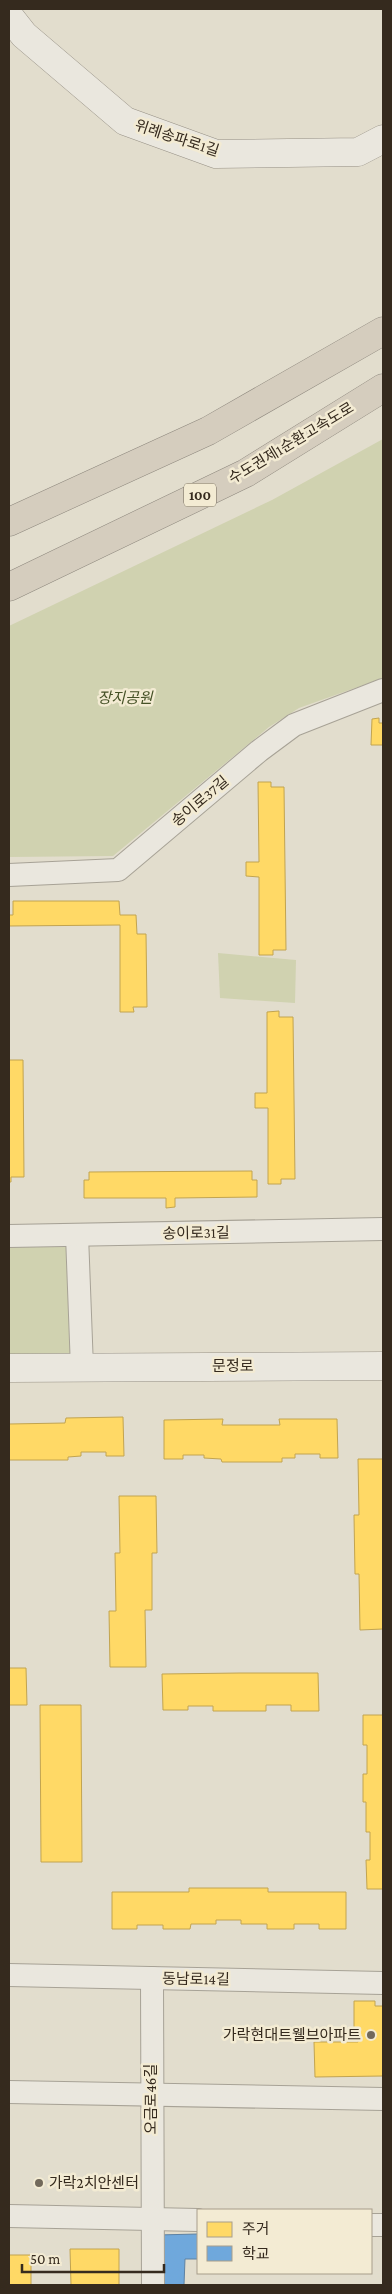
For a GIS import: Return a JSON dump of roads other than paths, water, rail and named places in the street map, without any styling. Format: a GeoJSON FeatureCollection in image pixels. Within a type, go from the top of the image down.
{"type":"FeatureCollection","features":[{"type":"Feature","properties":{"kind":"highway"},"geometry":{"type":"LineString","coordinates":[[9,522],[208,431],[383,331]]}},
{"type":"Feature","properties":{"kind":"highway","name":"수도권제1순환고속도로"},"geometry":{"type":"LineString","coordinates":[[9,587],[246,473],[383,388]]}},
{"type":"Feature","properties":{"kind":"street","name":"위례송파로1길"},"geometry":{"type":"LineString","coordinates":[[9,16],[24,35],[125,121],[216,154],[358,152],[383,139]]}},
{"type":"Feature","properties":{"kind":"street","name":"송이로37길"},"geometry":{"type":"LineString","coordinates":[[9,875],[118,870],[260,751],[294,725],[383,690]]}},
{"type":"Feature","properties":{"kind":"street","name":"송이로31길"},"geometry":{"type":"LineString","coordinates":[[9,1236],[383,1230]]}},
{"type":"Feature","properties":{"kind":"street"},"geometry":{"type":"LineString","coordinates":[[76,1235],[82,1368]]}},
{"type":"Feature","properties":{"kind":"street","name":"문정로"},"geometry":{"type":"LineString","coordinates":[[9,1368],[383,1366]]}},
{"type":"Feature","properties":{"kind":"street","name":"동남로14길"},"geometry":{"type":"LineString","coordinates":[[9,1975],[383,1983]]}},
{"type":"Feature","properties":{"kind":"street","name":"오금로46길"},"geometry":{"type":"LineString","coordinates":[[152,1978],[153,2285]]}},
{"type":"Feature","properties":{"kind":"street"},"geometry":{"type":"LineString","coordinates":[[9,2092],[383,2099]]}},
{"type":"Feature","properties":{"kind":"street"},"geometry":{"type":"LineString","coordinates":[[9,2216],[197,2220]]}},
{"type":"Feature","properties":{"kind":"place","name":"가락현대트웰브아파트"},"geometry":{"type":"Point","coordinates":[371,2035]}},
{"type":"Feature","properties":{"kind":"place","name":"가락2치안센터"},"geometry":{"type":"Point","coordinates":[39,2183]}},
{"type":"Feature","properties":{"kind":"park label","name":"장지공원"},"geometry":{"type":"Point","coordinates":[125,698]}}]}
